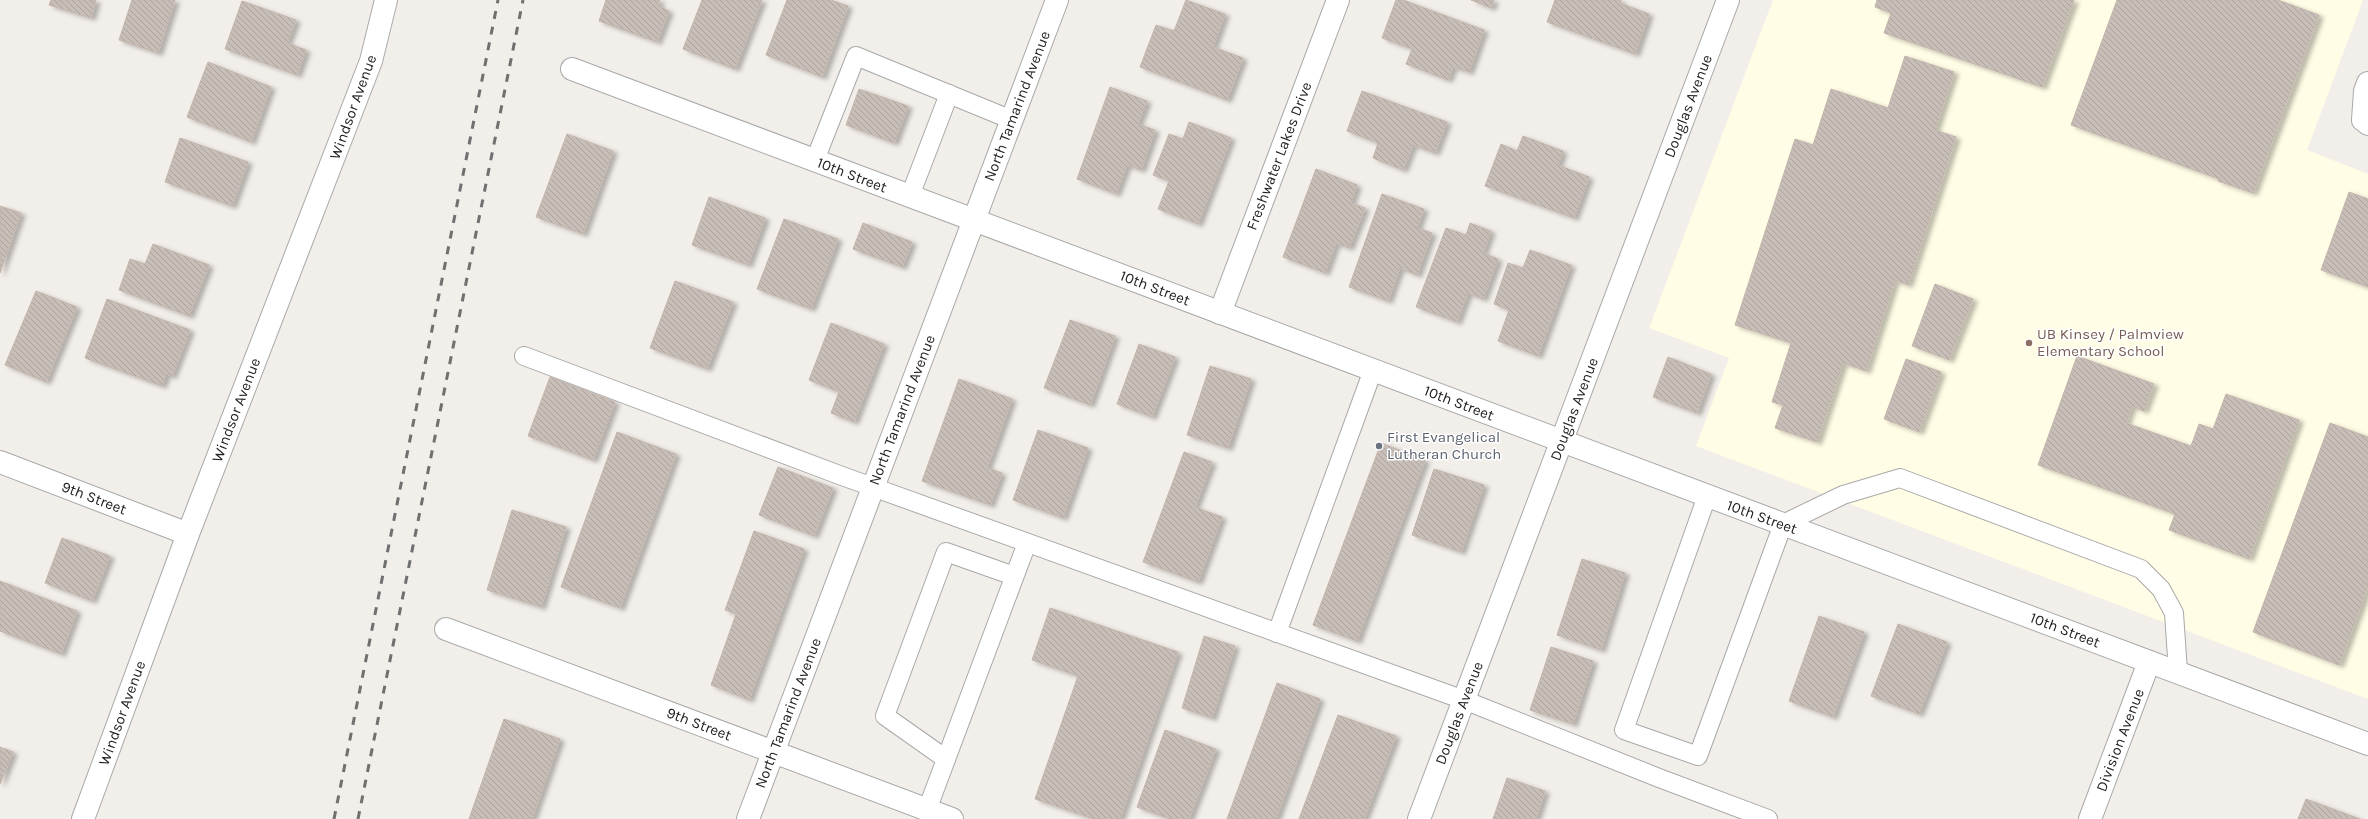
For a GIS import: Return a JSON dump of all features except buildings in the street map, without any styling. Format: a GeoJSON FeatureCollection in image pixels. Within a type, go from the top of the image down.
{"type":"FeatureCollection","features":[{"type":"Feature","properties":{"kind":"street","name":"Windsor Avenue"},"geometry":{"type":"LineString","coordinates":[[83,819],[188,534],[372,61],[386,0]]}},
{"type":"Feature","properties":{"kind":"street","name":"North Tamarind Avenue"},"geometry":{"type":"LineString","coordinates":[[748,819],[1057,0]]}},
{"type":"Feature","properties":{"kind":"street","name":"Freshwater Lakes Drive"},"geometry":{"type":"LineString","coordinates":[[1220,313],[1338,0]]}},
{"type":"Feature","properties":{"kind":"street","name":"Douglas Avenue"},"geometry":{"type":"LineString","coordinates":[[1419,819],[1728,0]]}},
{"type":"Feature","properties":{"kind":"street","name":"10th Street"},"geometry":{"type":"LineString","coordinates":[[572,69],[2368,744]]}},
{"type":"Feature","properties":{"kind":"street"},"geometry":{"type":"LineString","coordinates":[[2365,122],[2365,91],[2368,83]]}},
{"type":"Feature","properties":{"kind":"street","name":"9th Street"},"geometry":{"type":"LineString","coordinates":[[0,462],[188,534]]}},
{"type":"Feature","properties":{"kind":"street","name":"9th Street"},"geometry":{"type":"LineString","coordinates":[[446,629],[940,816]]}},
{"type":"Feature","properties":{"kind":"street","name":"Division Avenue"},"geometry":{"type":"LineString","coordinates":[[2090,819],[2149,662]]}},
{"type":"Feature","properties":{"kind":"lane"},"geometry":{"type":"LineString","coordinates":[[815,160],[856,56],[1012,120]]}},
{"type":"Feature","properties":{"kind":"lane"},"geometry":{"type":"LineString","coordinates":[[910,196],[949,94]]}},
{"type":"Feature","properties":{"kind":"lane"},"geometry":{"type":"LineString","coordinates":[[524,356],[873,488],[1464,700],[1659,778],[1768,819]]}},
{"type":"Feature","properties":{"kind":"lane"},"geometry":{"type":"LineString","coordinates":[[1277,633],[1373,370]]}},
{"type":"Feature","properties":{"kind":"lane"},"geometry":{"type":"LineString","coordinates":[[1707,496],[1624,730],[1698,756],[1783,524],[1842,495],[1900,478],[2141,569],[2161,589],[2174,613],[2178,672]]}},
{"type":"Feature","properties":{"kind":"lane"},"geometry":{"type":"LineString","coordinates":[[940,816],[946,760],[1027,543]]}},
{"type":"Feature","properties":{"kind":"lane"},"geometry":{"type":"LineString","coordinates":[[946,760],[885,716],[946,552],[1014,576]]}},
{"type":"Feature","properties":{"kind":"shaded area","name":"UB Kinsey / Palmview Elementary School"},"geometry":{"type":"Polygon","coordinates":[[[1773,0],[2363,0],[2307,150],[2368,174],[2368,699],[1696,446],[1729,358],[1649,328],[1773,0]]]}},
{"type":"Feature","properties":{"kind":"railway"},"geometry":{"type":"LineString","coordinates":[[334,819],[498,0]]}},
{"type":"Feature","properties":{"kind":"railway"},"geometry":{"type":"LineString","coordinates":[[358,819],[523,0]]}},
{"type":"Feature","properties":{"kind":"place","name":"UB Kinsey / Palmview Elementary School"},"geometry":{"type":"Point","coordinates":[2029,343]}},
{"type":"Feature","properties":{"kind":"place","name":"First Evangelical Lutheran Church"},"geometry":{"type":"Point","coordinates":[1379,446]}}]}
